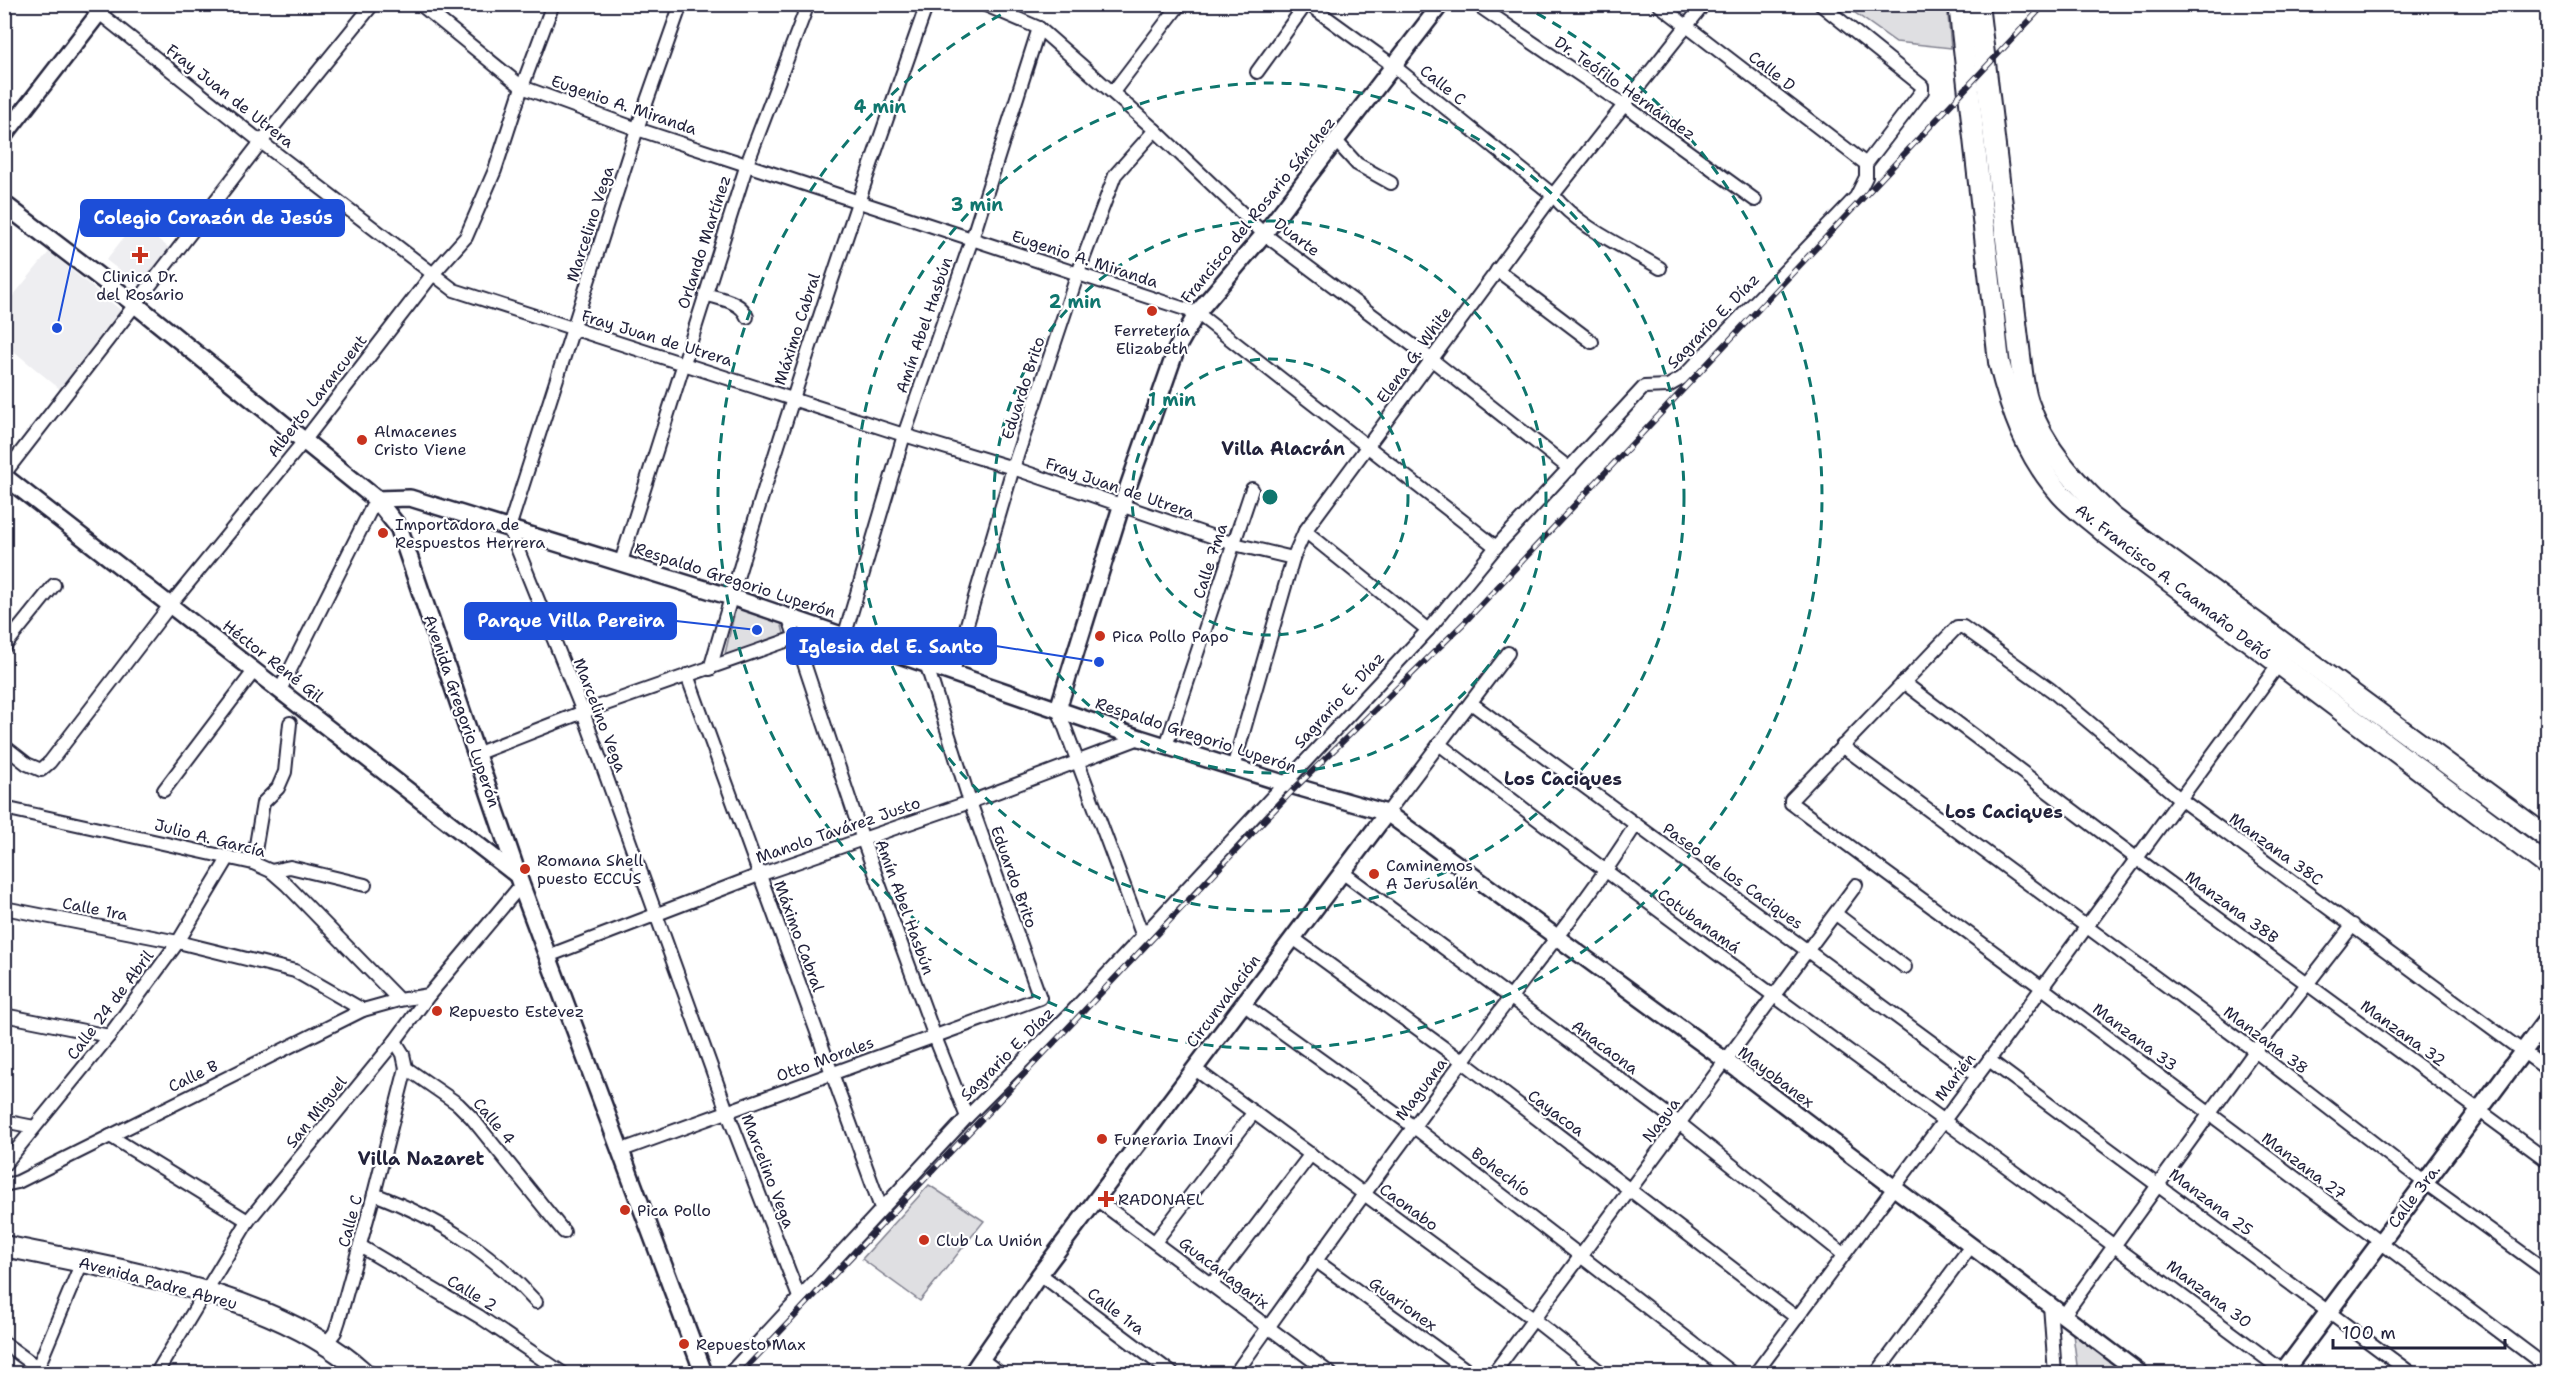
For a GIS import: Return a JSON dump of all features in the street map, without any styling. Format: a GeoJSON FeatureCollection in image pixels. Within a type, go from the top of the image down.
{"type":"FeatureCollection","features":[{"type":"Feature","properties":{"kind":"main road","name":"Av. Francisco A. Caamaño Deñó"},"geometry":{"type":"LineString","coordinates":[[1959,4],[1999,362],[2012,411],[2028,449],[2059,493],[2104,532],[2547,866]]}},
{"type":"Feature","properties":{"kind":"main road","name":"Av. Francisco A. Caamaño Deñó"},"geometry":{"type":"LineString","coordinates":[[1978,4],[2027,401],[2045,441],[2072,480],[2112,517],[2547,838]]}},
{"type":"Feature","properties":{"kind":"main road","name":"Avenida Gregorio Luperón"},"geometry":{"type":"LineString","coordinates":[[4,204],[136,306],[376,499],[399,528],[519,880],[704,1374]]}},
{"type":"Feature","properties":{"kind":"main road","name":"Calle 3ra."},"geometry":{"type":"LineString","coordinates":[[2284,1373],[2547,1018]]}},
{"type":"Feature","properties":{"kind":"main road","name":"Avenida Padre Abreu"},"geometry":{"type":"LineString","coordinates":[[4,1246],[204,1292],[258,1310],[326,1344],[365,1374]]}},
{"type":"Feature","properties":{"kind":"street"},"geometry":{"type":"LineString","coordinates":[[4,475],[261,142],[373,4]]}},
{"type":"Feature","properties":{"kind":"street","name":"Eugenio A. Miranda"},"geometry":{"type":"LineString","coordinates":[[420,4],[522,87],[637,129],[1197,313],[1496,547]]}},
{"type":"Feature","properties":{"kind":"street","name":"Alberto Larancuent"},"geometry":{"type":"LineString","coordinates":[[4,746],[27,764],[40,770],[50,762],[171,604],[304,441],[432,275],[466,237],[495,170],[522,87],[553,4]]}},
{"type":"Feature","properties":{"kind":"street","name":"Marcelino Vega"},"geometry":{"type":"LineString","coordinates":[[681,4],[637,129],[510,528],[583,712],[727,1111],[799,1297]]}},
{"type":"Feature","properties":{"kind":"street","name":"Orlando Martínez"},"geometry":{"type":"LineString","coordinates":[[621,562],[747,164],[808,4]]}},
{"type":"Feature","properties":{"kind":"street","name":"Máximo Cabral"},"geometry":{"type":"LineString","coordinates":[[710,669],[792,398],[857,202],[927,4]]}},
{"type":"Feature","properties":{"kind":"street","name":"Duarte"},"geometry":{"type":"LineString","coordinates":[[983,4],[1039,28],[1155,130],[1264,234],[1431,359],[1570,469]]}},
{"type":"Feature","properties":{"kind":"street"},"geometry":{"type":"LineString","coordinates":[[1113,92],[1180,4]]}},
{"type":"Feature","properties":{"kind":"street"},"geometry":{"type":"LineString","coordinates":[[1257,72],[1307,4]]}},
{"type":"Feature","properties":{"kind":"street","name":"Calle C"},"geometry":{"type":"LineString","coordinates":[[1307,4],[1395,67],[1553,195],[1562,207],[1586,225],[1660,268]]}},
{"type":"Feature","properties":{"kind":"street","name":"Francisco del Rosario Sánchez"},"geometry":{"type":"LineString","coordinates":[[1058,709],[1121,507],[1176,350],[1197,313],[1264,234],[1395,67],[1441,4]]}},
{"type":"Feature","properties":{"kind":"street","name":"Dr. Teófilo Hernández"},"geometry":{"type":"LineString","coordinates":[[1476,4],[1624,105],[1755,200]]}},
{"type":"Feature","properties":{"kind":"street","name":"Calle D"},"geometry":{"type":"LineString","coordinates":[[1658,4],[1866,164]]}},
{"type":"Feature","properties":{"kind":"street","name":"Elena G. White"},"geometry":{"type":"LineString","coordinates":[[1233,768],[1293,558],[1305,531],[1553,195],[1704,4]]}},
{"type":"Feature","properties":{"kind":"street"},"geometry":{"type":"LineString","coordinates":[[1820,4],[1922,86],[1922,91],[1866,164]]}},
{"type":"Feature","properties":{"kind":"street"},"geometry":{"type":"LineString","coordinates":[[4,136],[98,8]]}},
{"type":"Feature","properties":{"kind":"street","name":"Fray Juan de Utrera"},"geometry":{"type":"LineString","coordinates":[[98,8],[261,142],[454,290],[904,435],[1014,468],[1121,507],[1234,544],[1293,558]]}},
{"type":"Feature","properties":{"kind":"street","name":"Amín Abel Hasbún"},"geometry":{"type":"LineString","coordinates":[[845,634],[904,435],[972,239],[1039,28]]}},
{"type":"Feature","properties":{"kind":"street","name":"Eduardo Brito"},"geometry":{"type":"LineString","coordinates":[[953,672],[1014,468],[1078,273],[1115,175],[1155,130]]}},
{"type":"Feature","properties":{"kind":"street"},"geometry":{"type":"LineString","coordinates":[[1336,141],[1357,164],[1391,183]]}},
{"type":"Feature","properties":{"kind":"street","name":"Sagrario E. Díaz"},"geometry":{"type":"LineString","coordinates":[[729,1374],[967,1117],[1069,1015],[1142,934],[1428,630],[1496,547],[1644,387],[1668,386],[1682,378],[1856,197],[1866,177],[1866,164]]}},
{"type":"Feature","properties":{"kind":"street"},"geometry":{"type":"LineString","coordinates":[[1497,270],[1592,342]]}},
{"type":"Feature","properties":{"kind":"street"},"geometry":{"type":"LineString","coordinates":[[705,294],[738,305],[747,317]]}},
{"type":"Feature","properties":{"kind":"street","name":"Héctor René Gil"},"geometry":{"type":"LineString","coordinates":[[4,475],[171,604],[519,880]]}},
{"type":"Feature","properties":{"kind":"street","name":"Calle 7ma"},"geometry":{"type":"LineString","coordinates":[[1166,746],[1252,489]]}},
{"type":"Feature","properties":{"kind":"street","name":"Respaldo Gregorio Luperón"},"geometry":{"type":"LineString","coordinates":[[376,499],[410,498],[621,562],[789,618],[845,634],[1140,738],[1387,813]]}},
{"type":"Feature","properties":{"kind":"street"},"geometry":{"type":"LineString","coordinates":[[280,690],[376,499]]}},
{"type":"Feature","properties":{"kind":"street"},"geometry":{"type":"LineString","coordinates":[[1305,531],[1428,630]]}},
{"type":"Feature","properties":{"kind":"street"},"geometry":{"type":"LineString","coordinates":[[4,647],[54,585]]}},
{"type":"Feature","properties":{"kind":"street","name":"Amín Abel Hasbún"},"geometry":{"type":"LineString","coordinates":[[789,618],[863,840],[934,1037],[967,1117]]}},
{"type":"Feature","properties":{"kind":"street","name":"Manzana 38C"},"geometry":{"type":"LineString","coordinates":[[1904,682],[1957,627],[1963,627],[2051,690],[2180,799],[2547,1070]]}},
{"type":"Feature","properties":{"kind":"street"},"geometry":{"type":"LineString","coordinates":[[476,754],[583,712],[823,628]]}},
{"type":"Feature","properties":{"kind":"street","name":"Circunvalación"},"geometry":{"type":"LineString","coordinates":[[971,1374],[1040,1274],[1508,653]]}},
{"type":"Feature","properties":{"kind":"street","name":"Eduardo Brito"},"geometry":{"type":"LineString","coordinates":[[926,663],[970,802],[1040,998]]}},
{"type":"Feature","properties":{"kind":"street","name":"Marién"},"geometry":{"type":"LineString","coordinates":[[1755,1374],[1989,1060],[2279,664]]}},
{"type":"Feature","properties":{"kind":"street"},"geometry":{"type":"LineString","coordinates":[[164,790],[254,671]]}},
{"type":"Feature","properties":{"kind":"street","name":"Máximo Cabral"},"geometry":{"type":"LineString","coordinates":[[687,675],[831,1075],[882,1208]]}},
{"type":"Feature","properties":{"kind":"street"},"geometry":{"type":"LineString","coordinates":[[1842,746],[1904,682]]}},
{"type":"Feature","properties":{"kind":"street","name":"Manzana 38B"},"geometry":{"type":"LineString","coordinates":[[1904,682],[2136,858],[2307,983]]}},
{"type":"Feature","properties":{"kind":"street","name":"Paseo de los Caciques"},"geometry":{"type":"LineString","coordinates":[[1471,703],[1976,1075]]}},
{"type":"Feature","properties":{"kind":"street"},"geometry":{"type":"LineString","coordinates":[[1058,709],[1142,934]]}},
{"type":"Feature","properties":{"kind":"street"},"geometry":{"type":"LineString","coordinates":[[253,863],[263,803],[278,788],[285,772],[290,723]]}},
{"type":"Feature","properties":{"kind":"street","name":"Manolo Tavárez Justo"},"geometry":{"type":"LineString","coordinates":[[548,956],[654,913],[970,802],[1140,738]]}},
{"type":"Feature","properties":{"kind":"street","name":"Cotubanamá"},"geometry":{"type":"LineString","coordinates":[[1439,744],[1606,873],[1942,1121]]}},
{"type":"Feature","properties":{"kind":"street","name":"Manzana 38"},"geometry":{"type":"LineString","coordinates":[[1842,746],[2255,1052],[2424,1182]]}},
{"type":"Feature","properties":{"kind":"street","name":"Manzana 33"},"geometry":{"type":"LineString","coordinates":[[1842,746],[1792,797],[1791,803],[2210,1114]]}},
{"type":"Feature","properties":{"kind":"street","name":"Julio A. García"},"geometry":{"type":"LineString","coordinates":[[4,808],[229,857],[253,863],[271,871],[399,1000]]}},
{"type":"Feature","properties":{"kind":"street","name":"Mayobanex"},"geometry":{"type":"LineString","coordinates":[[1387,813],[1726,1061],[2141,1374]]}},
{"type":"Feature","properties":{"kind":"street","name":"Maguana"},"geometry":{"type":"LineString","coordinates":[[1236,1374],[1315,1260],[1462,1061],[1606,873],[1635,826]]}},
{"type":"Feature","properties":{"kind":"street","name":"Calle 24 de Abril"},"geometry":{"type":"LineString","coordinates":[[4,1165],[109,1036],[178,942],[229,857]]}},
{"type":"Feature","properties":{"kind":"street"},"geometry":{"type":"LineString","coordinates":[[271,871],[290,867],[365,885]]}},
{"type":"Feature","properties":{"kind":"street","name":"Anacaona"},"geometry":{"type":"LineString","coordinates":[[1342,872],[1679,1123],[1844,1254]]}},
{"type":"Feature","properties":{"kind":"street","name":"San Miguel"},"geometry":{"type":"LineString","coordinates":[[156,1374],[248,1221],[395,1041],[519,880]]}},
{"type":"Feature","properties":{"kind":"street","name":"Nagua"},"geometry":{"type":"LineString","coordinates":[[1493,1374],[1532,1318],[1856,885]]}},
{"type":"Feature","properties":{"kind":"street","name":"Calle 1ra"},"geometry":{"type":"LineString","coordinates":[[4,908],[178,942],[295,971],[363,1010]]}},
{"type":"Feature","properties":{"kind":"street"},"geometry":{"type":"LineString","coordinates":[[1836,914],[1905,967]]}},
{"type":"Feature","properties":{"kind":"street"},"geometry":{"type":"LineString","coordinates":[[2064,1315],[2255,1052],[2353,925]]}},
{"type":"Feature","properties":{"kind":"street","name":"Cayacoa"},"geometry":{"type":"LineString","coordinates":[[1293,938],[1462,1061],[1797,1317]]}},
{"type":"Feature","properties":{"kind":"street","name":"Manzana 32"},"geometry":{"type":"LineString","coordinates":[[2307,983],[2547,1161]]}},
{"type":"Feature","properties":{"kind":"street"},"geometry":{"type":"LineString","coordinates":[[399,1000],[429,994]]}},
{"type":"Feature","properties":{"kind":"street","name":"Otto Morales"},"geometry":{"type":"LineString","coordinates":[[622,1150],[1040,998]]}},
{"type":"Feature","properties":{"kind":"street","name":"Calle B"},"geometry":{"type":"LineString","coordinates":[[4,1185],[18,1182],[363,1010],[399,1000]]}},
{"type":"Feature","properties":{"kind":"street","name":"Bohechío"},"geometry":{"type":"LineString","coordinates":[[1243,1004],[1414,1126],[1733,1374]]}},
{"type":"Feature","properties":{"kind":"street"},"geometry":{"type":"LineString","coordinates":[[4,1015],[109,1036]]}},
{"type":"Feature","properties":{"kind":"street"},"geometry":{"type":"LineString","coordinates":[[395,1041],[403,1054],[406,1068]]}},
{"type":"Feature","properties":{"kind":"street","name":"Manzana 25"},"geometry":{"type":"LineString","coordinates":[[1989,1060],[2412,1374]]}},
{"type":"Feature","properties":{"kind":"street","name":"Calle C"},"geometry":{"type":"LineString","coordinates":[[326,1344],[335,1332],[360,1246],[406,1068]]}},
{"type":"Feature","properties":{"kind":"street","name":"Calle 4"},"geometry":{"type":"LineString","coordinates":[[406,1068],[438,1089],[464,1111],[564,1232]]}},
{"type":"Feature","properties":{"kind":"street","name":"Caonabo"},"geometry":{"type":"LineString","coordinates":[[1195,1069],[1532,1318],[1603,1374]]}},
{"type":"Feature","properties":{"kind":"street"},"geometry":{"type":"LineString","coordinates":[[1155,1242],[1254,1112]]}},
{"type":"Feature","properties":{"kind":"street","name":"Manzana 27"},"geometry":{"type":"LineString","coordinates":[[2210,1114],[2547,1368]]}},
{"type":"Feature","properties":{"kind":"street"},"geometry":{"type":"LineString","coordinates":[[4,1121],[34,1127]]}},
{"type":"Feature","properties":{"kind":"street","name":"Manzana 30"},"geometry":{"type":"LineString","coordinates":[[1942,1121],[2115,1244],[2284,1373]]}},
{"type":"Feature","properties":{"kind":"street"},"geometry":{"type":"LineString","coordinates":[[110,1136],[248,1221]]}},
{"type":"Feature","properties":{"kind":"street"},"geometry":{"type":"LineString","coordinates":[[1212,1284],[1311,1154]]}},
{"type":"Feature","properties":{"kind":"street"},"geometry":{"type":"LineString","coordinates":[[2424,1182],[2547,1272]]}},
{"type":"Feature","properties":{"kind":"street"},"geometry":{"type":"LineString","coordinates":[[374,1194],[410,1207],[491,1257],[537,1302]]}},
{"type":"Feature","properties":{"kind":"street","name":"Guacanagarix"},"geometry":{"type":"LineString","coordinates":[[1096,1199],[1331,1374]]}},
{"type":"Feature","properties":{"kind":"street","name":"Calle 2"},"geometry":{"type":"LineString","coordinates":[[360,1246],[480,1317],[564,1374]]}},
{"type":"Feature","properties":{"kind":"street"},"geometry":{"type":"LineString","coordinates":[[1876,1374],[1971,1246]]}},
{"type":"Feature","properties":{"kind":"street","name":"Guarionex"},"geometry":{"type":"LineString","coordinates":[[1315,1260],[1472,1374]]}},
{"type":"Feature","properties":{"kind":"street"},"geometry":{"type":"LineString","coordinates":[[4,1343],[36,1370],[82,1263]]}},
{"type":"Feature","properties":{"kind":"street","name":"Calle 1ra"},"geometry":{"type":"LineString","coordinates":[[1040,1274],[1173,1374]]}},
{"type":"Feature","properties":{"kind":"street"},"geometry":{"type":"LineString","coordinates":[[2050,1305],[2055,1374]]}},
{"type":"Feature","properties":{"kind":"street"},"geometry":{"type":"LineString","coordinates":[[981,1359],[1001,1374]]}},
{"type":"Feature","properties":{"kind":"shaded area"},"geometry":{"type":"Polygon","coordinates":[[[1844,5],[1947,5],[1951,48],[1896,42],[1844,5]]]}},
{"type":"Feature","properties":{"kind":"shaded area","name":"Clinica Dr. del Rosario"},"geometry":{"type":"Polygon","coordinates":[[[136,222],[173,251],[144,289],[106,260],[136,222]]]}},
{"type":"Feature","properties":{"kind":"shaded area"},"geometry":{"type":"Polygon","coordinates":[[[49,252],[123,312],[61,390],[5,344],[4,307],[49,252]]]}},
{"type":"Feature","properties":{"kind":"shaded area"},"geometry":{"type":"Polygon","coordinates":[[[736,607],[781,622],[785,637],[724,658],[736,607]]]}},
{"type":"Feature","properties":{"kind":"shaded area","name":"Club La Unión"},"geometry":{"type":"Polygon","coordinates":[[[929,1185],[984,1221],[920,1301],[862,1259],[929,1185]]]}},
{"type":"Feature","properties":{"kind":"shaded area"},"geometry":{"type":"Polygon","coordinates":[[[2073,1334],[2127,1373],[2078,1373],[2073,1334]]]}},
{"type":"Feature","properties":{"kind":"railway"},"geometry":{"type":"LineString","coordinates":[[740,1374],[1296,787],[1463,624],[2045,4]]}},
{"type":"Feature","properties":{"kind":"place","name":"Clinica Dr. del Rosario"},"geometry":{"type":"Point","coordinates":[140,255]}},
{"type":"Feature","properties":{"kind":"place","name":"Ferretería Elizabeth"},"geometry":{"type":"Point","coordinates":[1152,311]}},
{"type":"Feature","properties":{"kind":"place","name":"Colegio Corazón de Jesús"},"geometry":{"type":"Point","coordinates":[57,328]}},
{"type":"Feature","properties":{"kind":"place","name":"Almacenes Cristo Viene"},"geometry":{"type":"Point","coordinates":[362,440]}},
{"type":"Feature","properties":{"kind":"place","name":"Importadora de Respuestos Herrera"},"geometry":{"type":"Point","coordinates":[383,533]}},
{"type":"Feature","properties":{"kind":"place","name":"Parque Villa Pereira"},"geometry":{"type":"Point","coordinates":[757,630]}},
{"type":"Feature","properties":{"kind":"place","name":"Pica Pollo Papo"},"geometry":{"type":"Point","coordinates":[1100,636]}},
{"type":"Feature","properties":{"kind":"place","name":"Iglesia del E. Santo"},"geometry":{"type":"Point","coordinates":[1099,662]}},
{"type":"Feature","properties":{"kind":"place","name":"Romana Shell puesto ECCUS"},"geometry":{"type":"Point","coordinates":[525,869]}},
{"type":"Feature","properties":{"kind":"place","name":"Caminemos A Jerusalén"},"geometry":{"type":"Point","coordinates":[1374,874]}},
{"type":"Feature","properties":{"kind":"place","name":"Repuesto Estevez"},"geometry":{"type":"Point","coordinates":[437,1011]}},
{"type":"Feature","properties":{"kind":"place","name":"Funeraria Inavi"},"geometry":{"type":"Point","coordinates":[1102,1139]}},
{"type":"Feature","properties":{"kind":"place","name":"RADONAEL"},"geometry":{"type":"Point","coordinates":[1106,1199]}},
{"type":"Feature","properties":{"kind":"place","name":"Pica Pollo"},"geometry":{"type":"Point","coordinates":[625,1210]}},
{"type":"Feature","properties":{"kind":"place","name":"Club La Unión"},"geometry":{"type":"Point","coordinates":[924,1240]}},
{"type":"Feature","properties":{"kind":"place","name":"Repuesto Max"},"geometry":{"type":"Point","coordinates":[684,1344]}},
{"type":"Feature","properties":{"kind":"district","name":"Villa Alacrán"},"geometry":{"type":"Point","coordinates":[1283,449]}},
{"type":"Feature","properties":{"kind":"district","name":"Los Caciques"},"geometry":{"type":"Point","coordinates":[1563,779]}},
{"type":"Feature","properties":{"kind":"district","name":"Los Caciques"},"geometry":{"type":"Point","coordinates":[2004,812]}},
{"type":"Feature","properties":{"kind":"district","name":"Villa Nazaret"},"geometry":{"type":"Point","coordinates":[421,1159]}}]}
